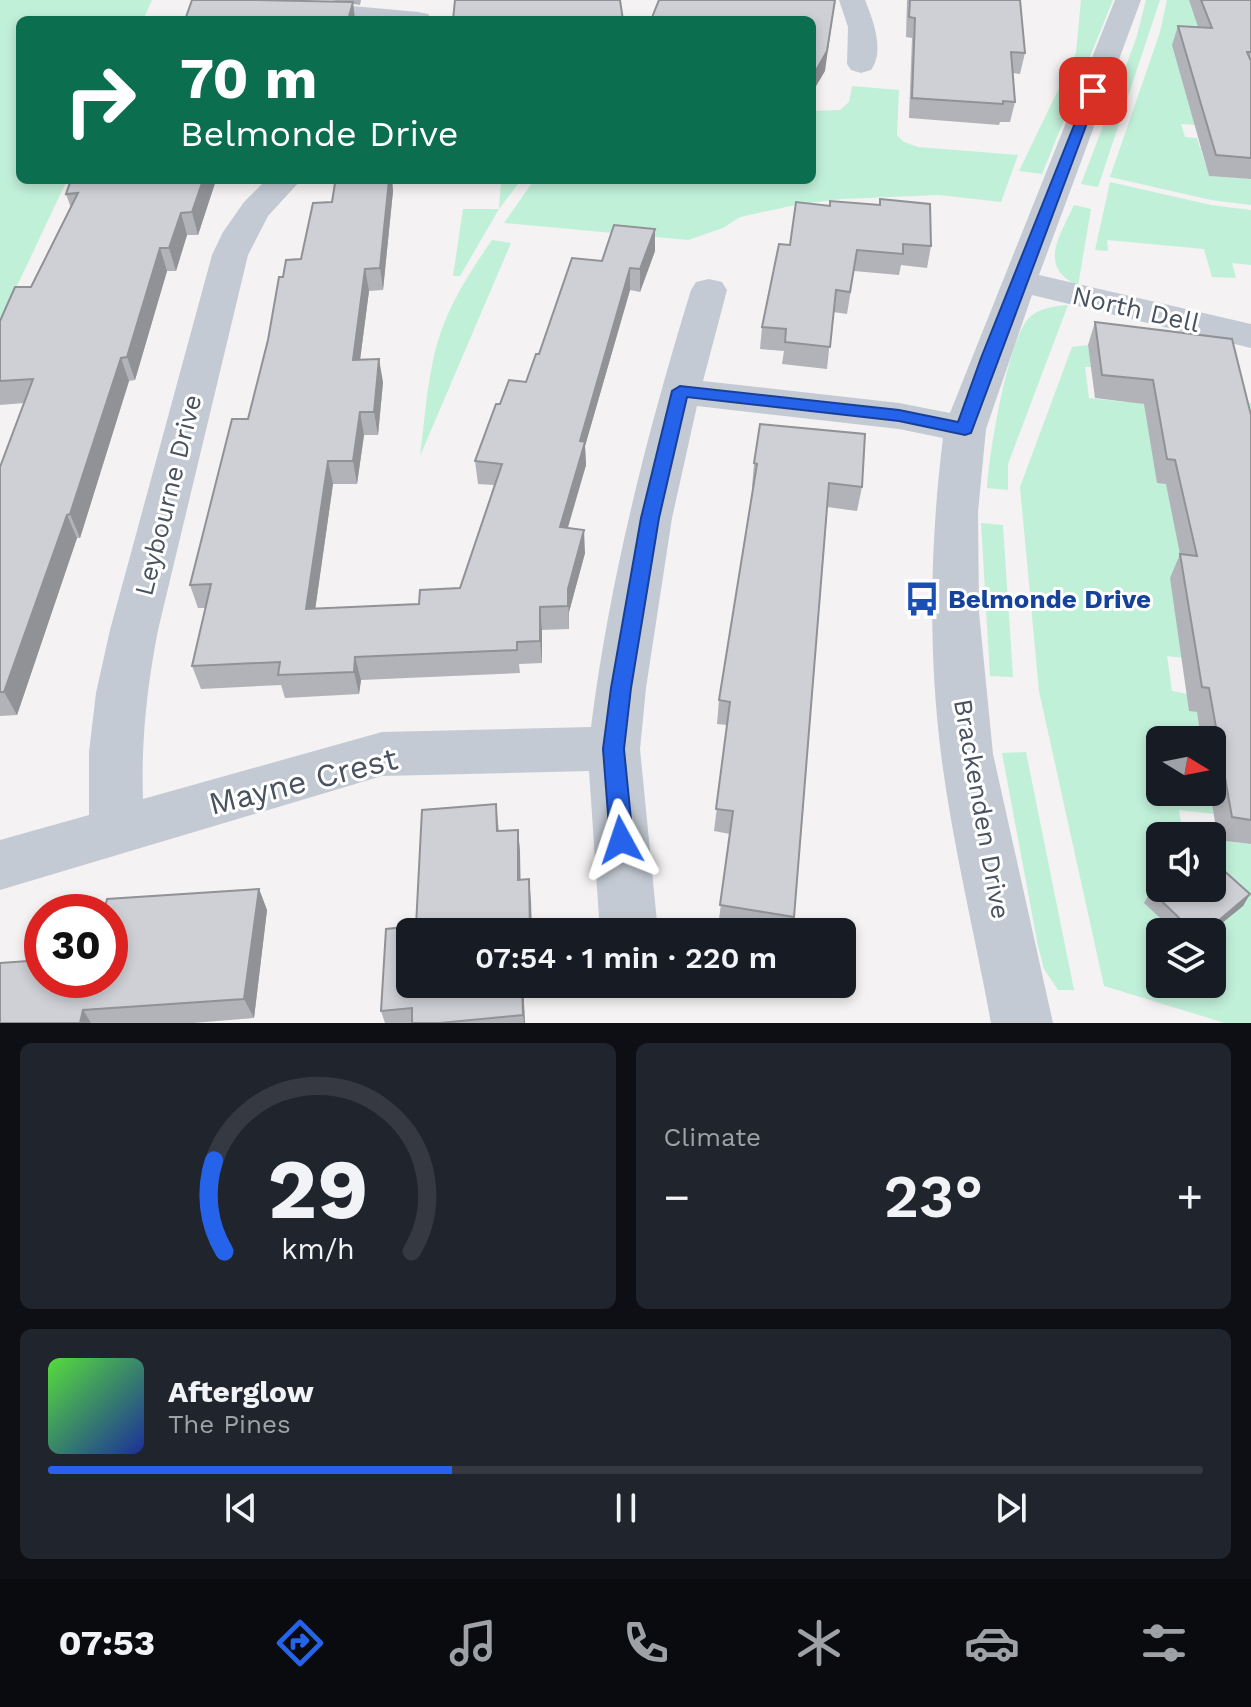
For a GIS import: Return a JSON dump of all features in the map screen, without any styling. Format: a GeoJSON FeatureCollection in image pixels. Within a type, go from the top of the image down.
{"type":"FeatureCollection","features":[{"type":"Feature","properties":{"kind":"street"},"geometry":{"type":"LineString","coordinates":[[852,0],[862,27],[861,64]]}},
{"type":"Feature","properties":{"kind":"street","name":"Brackenden Drive"},"geometry":{"type":"LineString","coordinates":[[1022,1023],[967,754],[955,612],[956,512],[965,429],[989,358],[1128,0]]}},
{"type":"Feature","properties":{"kind":"street"},"geometry":{"type":"LineString","coordinates":[[267,8],[299,4],[363,16]]}},
{"type":"Feature","properties":{"kind":"street","name":"Leybourne Drive"},"geometry":{"type":"LineString","coordinates":[[117,832],[115,752],[121,693],[207,341],[230,255],[240,232],[256,209],[281,184]]}},
{"type":"Feature","properties":{"kind":"street","name":"North Dell"},"geometry":{"type":"LineString","coordinates":[[1021,282],[1251,336]]}},
{"type":"Feature","properties":{"kind":"street"},"geometry":{"type":"LineString","coordinates":[[628,918],[614,749],[650,518],[680,391],[709,290]]}},
{"type":"Feature","properties":{"kind":"street"},"geometry":{"type":"LineString","coordinates":[[680,391],[899,416],[965,429]]}},
{"type":"Feature","properties":{"kind":"street","name":"Mayne Crest"},"geometry":{"type":"LineString","coordinates":[[0,865],[382,754],[499,749],[614,749]]}},
{"type":"Feature","properties":{"kind":"green space"},"geometry":{"type":"Polygon","coordinates":[[[0,0],[152,0],[145,16],[16,16],[16,184],[65,184],[0,322],[0,0]]]}},
{"type":"Feature","properties":{"kind":"green space"},"geometry":{"type":"Polygon","coordinates":[[[1081,0],[1113,0],[1042,174],[1019,171],[1076,53],[1081,0]]]}},
{"type":"Feature","properties":{"kind":"green space"},"geometry":{"type":"Polygon","coordinates":[[[1146,0],[1160,0],[1098,187],[1081,184],[1136,39],[1146,0]]]}},
{"type":"Feature","properties":{"kind":"green space"},"geometry":{"type":"Polygon","coordinates":[[[1167,0],[1251,0],[1251,129],[1181,124],[1185,137],[1197,138],[1200,148],[1247,152],[1201,150],[1209,176],[1251,179],[1251,205],[1211,200],[1110,177],[1160,32],[1167,0]]]}},
{"type":"Feature","properties":{"kind":"green space"},"geometry":{"type":"Polygon","coordinates":[[[852,86],[899,90],[897,135],[904,142],[918,147],[1018,155],[1001,202],[939,195],[800,204],[740,217],[723,228],[688,240],[504,223],[531,184],[816,184],[816,111],[840,110],[849,102],[852,86]]]}},
{"type":"Feature","properties":{"kind":"green space"},"geometry":{"type":"Polygon","coordinates":[[[1110,182],[1211,205],[1251,210],[1251,265],[1232,263],[1236,278],[1212,277],[1204,249],[1107,240],[1108,251],[1095,250],[1110,182]]]}},
{"type":"Feature","properties":{"kind":"green space"},"geometry":{"type":"Polygon","coordinates":[[[501,184],[518,184],[499,209],[501,184]]]}},
{"type":"Feature","properties":{"kind":"green space"},"geometry":{"type":"Polygon","coordinates":[[[1074,205],[1091,209],[1078,286],[1065,278],[1055,260],[1058,239],[1074,205]]]}},
{"type":"Feature","properties":{"kind":"green space"},"geometry":{"type":"Polygon","coordinates":[[[463,209],[499,209],[460,276],[453,276],[463,209]]]}},
{"type":"Feature","properties":{"kind":"green space"},"geometry":{"type":"Polygon","coordinates":[[[492,240],[511,243],[420,456],[428,387],[439,337],[460,289],[492,240]]]}},
{"type":"Feature","properties":{"kind":"green space"},"geometry":{"type":"Polygon","coordinates":[[[1068,305],[1008,464],[1008,490],[987,488],[1000,400],[1020,332],[1037,312],[1068,305]]]}},
{"type":"Feature","properties":{"kind":"green space"},"geometry":{"type":"Polygon","coordinates":[[[1088,345],[1091,367],[1085,367],[1089,398],[1127,402],[1251,403],[1251,453],[1183,486],[1178,540],[1185,580],[1191,659],[1167,656],[1172,691],[1188,694],[1189,710],[1197,712],[1199,726],[1146,726],[1146,806],[1213,806],[1214,814],[1179,810],[1181,822],[1146,822],[1146,902],[1165,902],[1170,918],[1146,918],[1146,998],[1226,998],[1226,919],[1242,906],[1226,891],[1226,841],[1251,844],[1251,1023],[1225,1023],[1104,986],[1039,691],[1020,487],[1072,347],[1088,345]]]}},
{"type":"Feature","properties":{"kind":"green space"},"geometry":{"type":"Polygon","coordinates":[[[981,523],[1003,525],[1013,677],[990,676],[981,523]]]}},
{"type":"Feature","properties":{"kind":"green space"},"geometry":{"type":"Polygon","coordinates":[[[1026,752],[1074,990],[1058,990],[1044,969],[1038,946],[1002,753],[1026,752]]]}},
{"type":"Feature","properties":{"kind":"building"},"geometry":{"type":"Polygon","coordinates":[[[192,0],[353,2],[349,16],[186,16],[192,0]]]}},
{"type":"Feature","properties":{"kind":"building"},"geometry":{"type":"Polygon","coordinates":[[[455,0],[620,0],[622,16],[453,16],[455,0]]]}},
{"type":"Feature","properties":{"kind":"building"},"geometry":{"type":"Polygon","coordinates":[[[659,0],[835,0],[827,51],[816,70],[816,16],[653,16],[659,0]]]}},
{"type":"Feature","properties":{"kind":"building"},"geometry":{"type":"Polygon","coordinates":[[[910,0],[1020,0],[1025,53],[1011,52],[1015,102],[1003,101],[1003,104],[912,98],[915,18],[909,17],[910,0]]]}},
{"type":"Feature","properties":{"kind":"building"},"geometry":{"type":"Polygon","coordinates":[[[1201,0],[1251,0],[1251,52],[1247,52],[1251,61],[1251,158],[1216,155],[1178,26],[1212,28],[1201,0]]]}},
{"type":"Feature","properties":{"kind":"building"},"geometry":{"type":"Polygon","coordinates":[[[70,184],[202,184],[192,212],[181,213],[169,248],[160,248],[127,357],[121,358],[70,514],[67,515],[4,692],[0,692],[0,467],[33,379],[0,381],[0,321],[15,287],[31,287],[78,193],[66,194],[70,184]]]}},
{"type":"Feature","properties":{"kind":"building"},"geometry":{"type":"Polygon","coordinates":[[[335,184],[389,184],[380,268],[365,269],[353,360],[379,359],[374,412],[360,412],[353,461],[328,461],[306,609],[419,604],[420,590],[460,588],[502,464],[475,461],[496,404],[500,404],[509,380],[526,382],[536,354],[539,354],[572,258],[602,261],[614,225],[655,229],[640,269],[630,268],[580,441],[585,442],[560,527],[584,530],[568,589],[568,606],[540,607],[540,641],[517,642],[517,650],[355,657],[354,672],[278,675],[280,662],[192,666],[211,584],[190,585],[232,419],[248,419],[268,340],[279,277],[283,277],[286,260],[301,259],[313,203],[332,202],[335,184]]]}},
{"type":"Feature","properties":{"kind":"building"},"geometry":{"type":"Polygon","coordinates":[[[880,199],[930,204],[931,246],[903,244],[903,254],[857,250],[850,292],[836,290],[830,347],[785,342],[786,329],[762,327],[779,244],[790,245],[796,202],[830,206],[830,201],[880,205],[880,199]]]}},
{"type":"Feature","properties":{"kind":"building"},"geometry":{"type":"Polygon","coordinates":[[[1095,322],[1232,339],[1251,415],[1251,820],[1232,817],[1226,783],[1226,726],[1216,726],[1209,688],[1202,687],[1180,554],[1197,556],[1175,460],[1167,459],[1153,380],[1102,375],[1095,322]]]}},
{"type":"Feature","properties":{"kind":"building"},"geometry":{"type":"Polygon","coordinates":[[[760,424],[865,434],[862,487],[829,483],[794,917],[720,905],[733,811],[716,809],[730,702],[719,700],[757,464],[754,463],[760,424]]]}},
{"type":"Feature","properties":{"kind":"building"},"geometry":{"type":"Polygon","coordinates":[[[496,804],[497,831],[518,830],[518,880],[529,879],[530,918],[416,918],[422,810],[496,804]]]}},
{"type":"Feature","properties":{"kind":"building"},"geometry":{"type":"Polygon","coordinates":[[[1226,873],[1250,894],[1222,918],[1179,918],[1163,902],[1226,902],[1226,873]]]}},
{"type":"Feature","properties":{"kind":"building"},"geometry":{"type":"Polygon","coordinates":[[[259,889],[244,999],[83,1010],[80,1023],[0,1023],[0,963],[24,961],[24,998],[128,998],[128,898],[259,889]]]}},
{"type":"Feature","properties":{"kind":"building"},"geometry":{"type":"Polygon","coordinates":[[[396,928],[396,998],[522,998],[523,1015],[412,1023],[412,1008],[381,1011],[386,929],[396,928]]]}},
{"type":"Feature","properties":{"kind":"place","name":"Belmonde Drive"},"geometry":{"type":"Point","coordinates":[922,599]}},
{"type":"Feature","properties":{"kind":"route"},"geometry":{"type":"LineString","coordinates":[[621,840],[614,749],[621,688],[650,518],[680,391],[899,416],[965,429],[989,358],[1093,91]]}}]}
